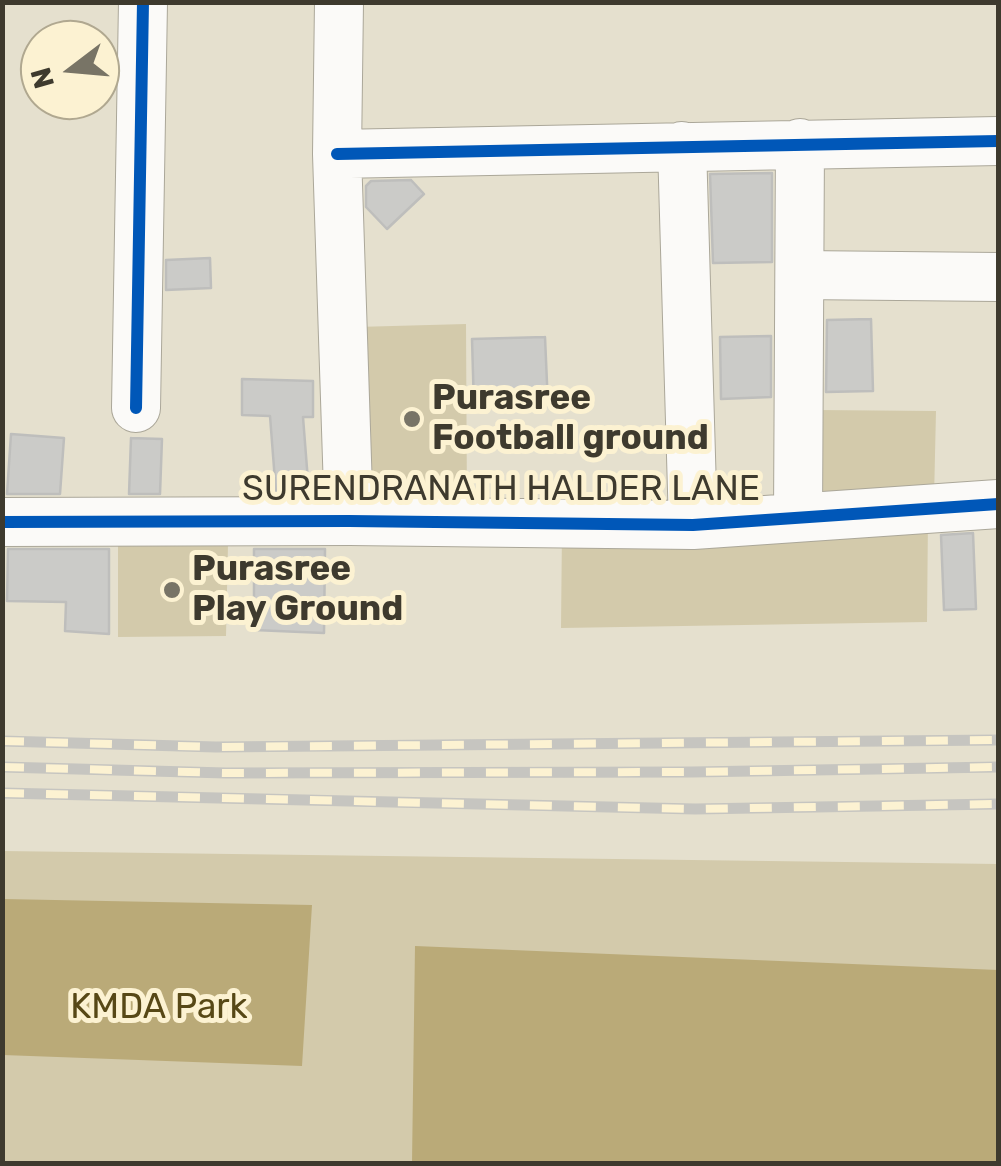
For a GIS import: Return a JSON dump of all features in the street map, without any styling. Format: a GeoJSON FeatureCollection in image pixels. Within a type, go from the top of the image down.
{"type":"FeatureCollection","features":[{"type":"Feature","properties":{"kind":"street"},"geometry":{"type":"LineString","coordinates":[[136,408],[144,2]]}},
{"type":"Feature","properties":{"kind":"street"},"geometry":{"type":"LineString","coordinates":[[339,2],[337,154],[349,521]]}},
{"type":"Feature","properties":{"kind":"street"},"geometry":{"type":"LineString","coordinates":[[337,154],[998,140]]}},
{"type":"Feature","properties":{"kind":"street"},"geometry":{"type":"LineString","coordinates":[[798,518],[800,143]]}},
{"type":"Feature","properties":{"kind":"street"},"geometry":{"type":"LineString","coordinates":[[682,146],[693,525]]}},
{"type":"Feature","properties":{"kind":"street"},"geometry":{"type":"LineString","coordinates":[[800,276],[998,277]]}},
{"type":"Feature","properties":{"kind":"street","name":"SURENDRANATH HALDER LANE"},"geometry":{"type":"LineString","coordinates":[[2,522],[693,525],[998,504]]}},
{"type":"Feature","properties":{"kind":"green space","name":"Purasree Football ground"},"geometry":{"type":"Polygon","coordinates":[[[466,324],[467,511],[359,512],[356,327],[466,324]]]}},
{"type":"Feature","properties":{"kind":"green space"},"geometry":{"type":"Polygon","coordinates":[[[815,410],[936,411],[934,499],[815,507],[815,410]]]}},
{"type":"Feature","properties":{"kind":"green space"},"geometry":{"type":"Polygon","coordinates":[[[928,516],[927,622],[561,628],[562,529],[928,516]]]}},
{"type":"Feature","properties":{"kind":"green space","name":"Purasree Play Ground"},"geometry":{"type":"Polygon","coordinates":[[[118,541],[228,544],[226,636],[118,637],[118,541]]]}},
{"type":"Feature","properties":{"kind":"green space","name":"KMDA Park"},"geometry":{"type":"Polygon","coordinates":[[[2,851],[998,864],[998,1163],[3,1163],[2,851]]]}},
{"type":"Feature","properties":{"kind":"shaded area"},"geometry":{"type":"Polygon","coordinates":[[[3,899],[312,905],[302,1066],[3,1055],[3,899]]]}},
{"type":"Feature","properties":{"kind":"shaded area"},"geometry":{"type":"Polygon","coordinates":[[[415,946],[998,970],[998,1163],[412,1163],[415,946]]]}},
{"type":"Feature","properties":{"kind":"building"},"geometry":{"type":"Polygon","coordinates":[[[772,173],[772,262],[713,263],[710,174],[772,173]]]}},
{"type":"Feature","properties":{"kind":"building"},"geometry":{"type":"Polygon","coordinates":[[[411,180],[424,194],[387,229],[366,207],[366,186],[371,181],[411,180]]]}},
{"type":"Feature","properties":{"kind":"building"},"geometry":{"type":"Polygon","coordinates":[[[210,258],[211,288],[166,290],[166,260],[210,258]]]}},
{"type":"Feature","properties":{"kind":"building"},"geometry":{"type":"Polygon","coordinates":[[[871,319],[873,391],[826,392],[827,320],[871,319]]]}},
{"type":"Feature","properties":{"kind":"building"},"geometry":{"type":"Polygon","coordinates":[[[771,336],[771,397],[721,399],[720,337],[771,336]]]}},
{"type":"Feature","properties":{"kind":"building"},"geometry":{"type":"Polygon","coordinates":[[[545,337],[548,406],[474,408],[472,339],[545,337]]]}},
{"type":"Feature","properties":{"kind":"building"},"geometry":{"type":"Polygon","coordinates":[[[242,379],[313,381],[313,417],[303,417],[309,494],[276,494],[270,416],[242,415],[242,379]]]}},
{"type":"Feature","properties":{"kind":"building"},"geometry":{"type":"Polygon","coordinates":[[[11,434],[64,438],[60,494],[7,494],[11,434]]]}},
{"type":"Feature","properties":{"kind":"building"},"geometry":{"type":"Polygon","coordinates":[[[131,438],[162,439],[160,494],[129,494],[131,438]]]}},
{"type":"Feature","properties":{"kind":"building"},"geometry":{"type":"Polygon","coordinates":[[[973,533],[976,609],[944,610],[941,535],[973,533]]]}},
{"type":"Feature","properties":{"kind":"building"},"geometry":{"type":"Polygon","coordinates":[[[8,549],[109,549],[109,634],[65,631],[66,602],[7,601],[8,549]]]}},
{"type":"Feature","properties":{"kind":"building"},"geometry":{"type":"Polygon","coordinates":[[[254,549],[325,549],[324,633],[254,630],[254,549]]]}},
{"type":"Feature","properties":{"kind":"railway"},"geometry":{"type":"LineString","coordinates":[[2,741],[216,747],[998,740]]}},
{"type":"Feature","properties":{"kind":"railway"},"geometry":{"type":"LineString","coordinates":[[2,767],[226,773],[998,767]]}},
{"type":"Feature","properties":{"kind":"railway"},"geometry":{"type":"LineString","coordinates":[[2,793],[695,809],[998,804]]}},
{"type":"Feature","properties":{"kind":"cycle path"},"geometry":{"type":"LineString","coordinates":[[136,408],[143,2]]}},
{"type":"Feature","properties":{"kind":"cycle path"},"geometry":{"type":"LineString","coordinates":[[337,154],[998,141]]}},
{"type":"Feature","properties":{"kind":"cycle path"},"geometry":{"type":"LineString","coordinates":[[2,522],[693,525],[998,504]]}},
{"type":"Feature","properties":{"kind":"place","name":"Purasree Football ground"},"geometry":{"type":"Point","coordinates":[412,419]}},
{"type":"Feature","properties":{"kind":"place","name":"Purasree Play Ground"},"geometry":{"type":"Point","coordinates":[172,590]}}]}
